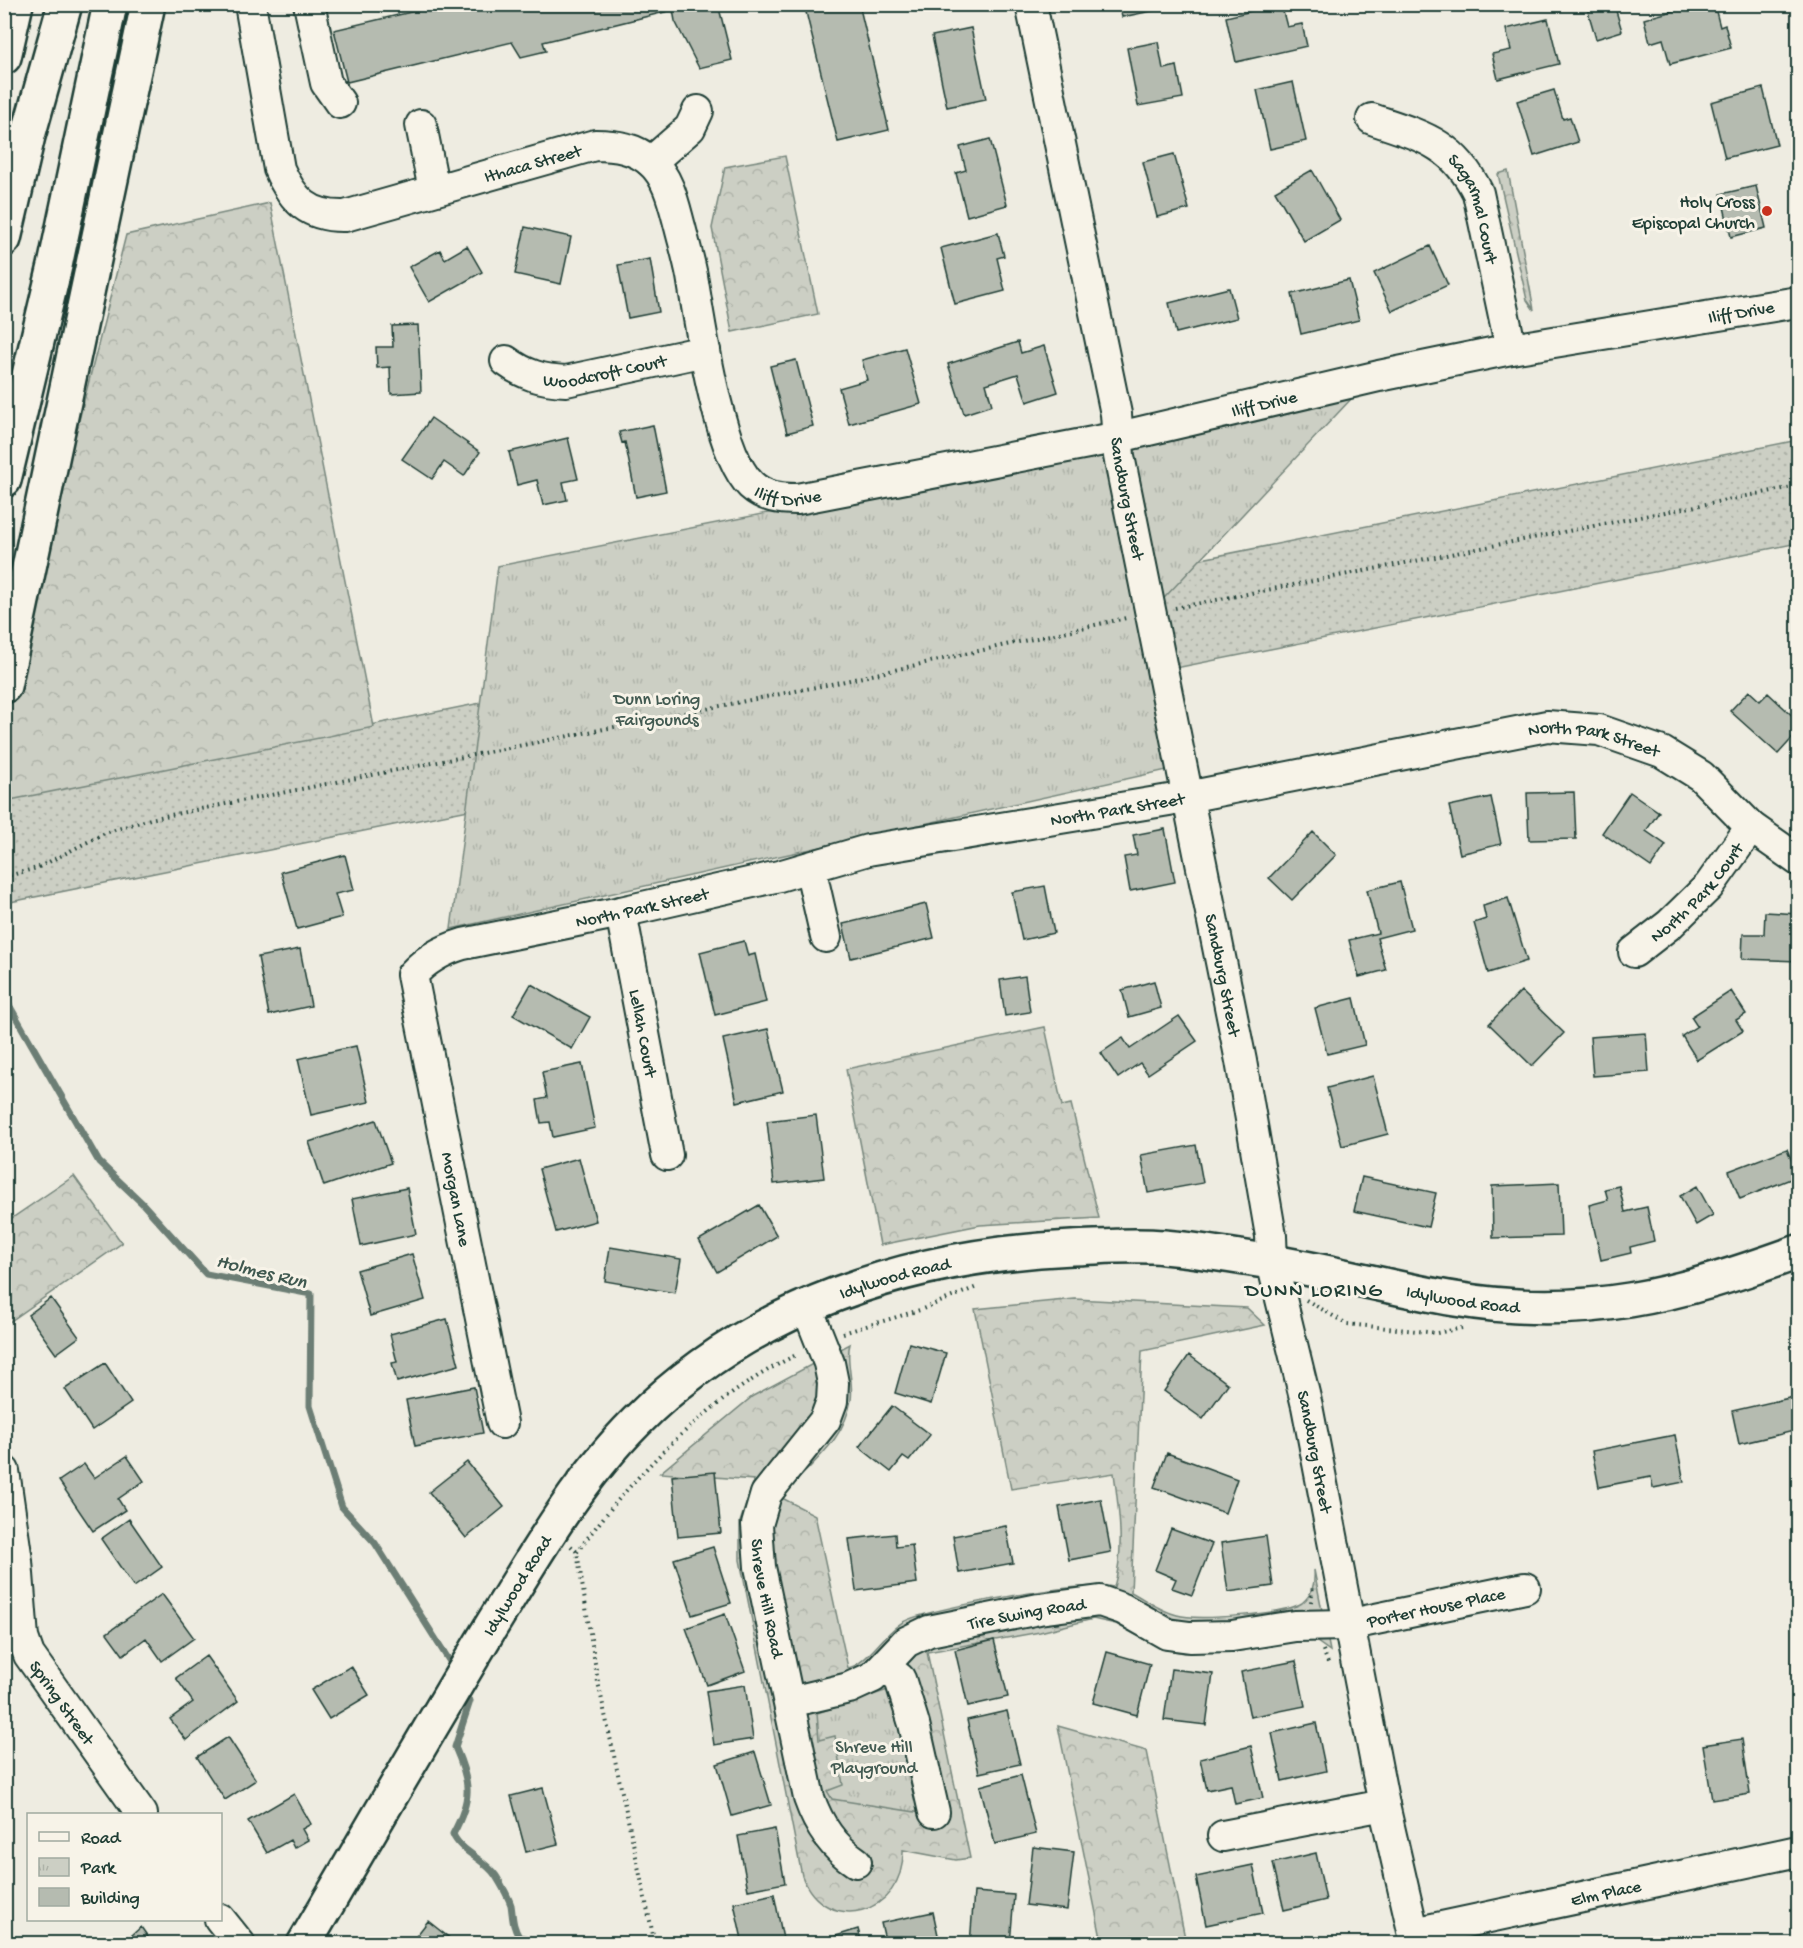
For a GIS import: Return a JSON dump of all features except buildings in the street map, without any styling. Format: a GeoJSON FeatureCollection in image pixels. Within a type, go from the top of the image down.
{"type":"FeatureCollection","features":[{"type":"Feature","properties":{"kind":"main road"},"geometry":{"type":"LineString","coordinates":[[4,57],[16,4]]}},
{"type":"Feature","properties":{"kind":"main road"},"geometry":{"type":"LineString","coordinates":[[4,239],[28,136],[65,4]]}},
{"type":"Feature","properties":{"kind":"main road"},"geometry":{"type":"LineString","coordinates":[[9,467],[110,4]]}},
{"type":"Feature","properties":{"kind":"main road"},"geometry":{"type":"LineString","coordinates":[[4,686],[148,4]]}},
{"type":"Feature","properties":{"kind":"main road","name":"Idylwood Road"},"geometry":{"type":"LineString","coordinates":[[304,1944],[406,1766],[520,1579],[568,1504],[597,1466],[634,1423],[683,1379],[760,1327],[806,1305],[863,1284],[927,1267],[1048,1249],[1164,1247],[1276,1275],[1459,1300],[1570,1307],[1622,1303],[1673,1293],[1798,1252]]}},
{"type":"Feature","properties":{"kind":"street"},"geometry":{"type":"LineString","coordinates":[[309,4],[326,83],[340,103]]}},
{"type":"Feature","properties":{"kind":"street","name":"Sandburg Street"},"geometry":{"type":"LineString","coordinates":[[1031,4],[1119,437],[1119,456],[1241,1061],[1276,1275],[1307,1406],[1347,1625],[1384,1804],[1415,1938]]}},
{"type":"Feature","properties":{"kind":"street","name":"Ithaca Street"},"geometry":{"type":"LineString","coordinates":[[255,5],[275,153],[286,184],[298,201],[314,212],[327,216],[345,216],[596,145],[613,145],[634,151],[651,162],[664,178],[672,196],[692,274],[705,351],[724,431],[740,471]]}},
{"type":"Feature","properties":{"kind":"street","name":"Sagarmal Court"},"geometry":{"type":"LineString","coordinates":[[1372,119],[1432,140],[1452,154],[1468,173],[1478,194],[1511,349]]}},
{"type":"Feature","properties":{"kind":"street"},"geometry":{"type":"LineString","coordinates":[[651,162],[694,120]]}},
{"type":"Feature","properties":{"kind":"street"},"geometry":{"type":"LineString","coordinates":[[422,125],[434,190]]}},
{"type":"Feature","properties":{"kind":"street","name":"Iliff Drive"},"geometry":{"type":"LineString","coordinates":[[740,471],[751,485],[765,494],[781,499],[797,499],[1119,437],[1379,376],[1511,349],[1798,302]]}},
{"type":"Feature","properties":{"kind":"street","name":"Woodcroft Court"},"geometry":{"type":"LineString","coordinates":[[506,362],[521,372],[543,380],[566,381],[705,351]]}},
{"type":"Feature","properties":{"kind":"street","name":"North Park Street"},"geometry":{"type":"LineString","coordinates":[[412,975],[432,958],[454,946],[621,912],[810,867],[868,850],[1187,797],[1547,726],[1599,730],[1662,752],[1701,776],[1751,827],[1798,860]]}},
{"type":"Feature","properties":{"kind":"street","name":"North Park Court"},"geometry":{"type":"LineString","coordinates":[[1634,952],[1670,924],[1709,886],[1751,827]]}},
{"type":"Feature","properties":{"kind":"street"},"geometry":{"type":"LineString","coordinates":[[810,867],[826,937]]}},
{"type":"Feature","properties":{"kind":"street","name":"Lellah Court"},"geometry":{"type":"LineString","coordinates":[[621,912],[667,1155]]}},
{"type":"Feature","properties":{"kind":"street","name":"Morgan Lane"},"geometry":{"type":"LineString","coordinates":[[412,975],[502,1424]]}},
{"type":"Feature","properties":{"kind":"street","name":"Shreve Hill Road"},"geometry":{"type":"LineString","coordinates":[[806,1305],[823,1342],[833,1383],[832,1401],[825,1420],[766,1494],[758,1525],[760,1568],[814,1812],[833,1843],[856,1862]]}},
{"type":"Feature","properties":{"kind":"street","name":"Spring Street"},"geometry":{"type":"LineString","coordinates":[[4,1472],[17,1561],[23,1638],[29,1655],[141,1813]]}},
{"type":"Feature","properties":{"kind":"street","name":"Porter House Place"},"geometry":{"type":"LineString","coordinates":[[1347,1625],[1525,1588]]}},
{"type":"Feature","properties":{"kind":"street","name":"Tire Swing Road"},"geometry":{"type":"LineString","coordinates":[[790,1702],[849,1688],[873,1677],[906,1642],[929,1631],[1039,1609],[1100,1601],[1123,1609],[1167,1634],[1190,1637],[1232,1636],[1316,1624],[1347,1625]]}},
{"type":"Feature","properties":{"kind":"street"},"geometry":{"type":"LineString","coordinates":[[884,1666],[900,1679],[914,1724],[934,1812]]}},
{"type":"Feature","properties":{"kind":"street"},"geometry":{"type":"LineString","coordinates":[[1223,1836],[1384,1804]]}},
{"type":"Feature","properties":{"kind":"street","name":"Elm Place"},"geometry":{"type":"LineString","coordinates":[[1415,1938],[1798,1851]]}},
{"type":"Feature","properties":{"kind":"street"},"geometry":{"type":"LineString","coordinates":[[222,1921],[240,1944]]}},
{"type":"Feature","properties":{"kind":"path"},"geometry":{"type":"LineString","coordinates":[[4,877],[37,868],[105,833],[150,819],[836,683],[1151,612],[1798,486]]}},
{"type":"Feature","properties":{"kind":"path"},"geometry":{"type":"LineString","coordinates":[[1276,1275],[1322,1307],[1336,1320],[1347,1324],[1437,1333],[1465,1328]]}},
{"type":"Feature","properties":{"kind":"path"},"geometry":{"type":"LineString","coordinates":[[655,1944],[598,1682],[577,1552],[625,1489],[694,1424],[744,1386],[795,1355],[849,1330],[920,1310],[982,1285]]}},
{"type":"Feature","properties":{"kind":"green space"},"geometry":{"type":"Polygon","coordinates":[[[785,156],[818,314],[732,332],[712,228],[725,167],[785,156]]]}},
{"type":"Feature","properties":{"kind":"green space"},"geometry":{"type":"Polygon","coordinates":[[[1508,171],[1534,310],[1527,300],[1498,174],[1508,171]]]}},
{"type":"Feature","properties":{"kind":"green space"},"geometry":{"type":"Polygon","coordinates":[[[270,203],[374,727],[5,801],[5,755],[9,739],[5,739],[5,712],[126,235],[270,203]]]}},
{"type":"Feature","properties":{"kind":"green space","name":"Dunn Loring Fairgounds"},"geometry":{"type":"Polygon","coordinates":[[[1352,398],[1151,612],[1167,770],[451,929],[498,566],[1352,398]]]}},
{"type":"Feature","properties":{"kind":"green space"},"geometry":{"type":"Polygon","coordinates":[[[1798,440],[1798,543],[5,903],[5,798],[1798,440]]]}},
{"type":"Feature","properties":{"kind":"green space"},"geometry":{"type":"Polygon","coordinates":[[[1045,1027],[1062,1106],[1071,1104],[1099,1218],[980,1225],[880,1245],[846,1069],[1045,1027]]]}},
{"type":"Feature","properties":{"kind":"green space"},"geometry":{"type":"Polygon","coordinates":[[[74,1176],[122,1243],[5,1325],[5,1223],[74,1176]]]}},
{"type":"Feature","properties":{"kind":"green space"},"geometry":{"type":"Polygon","coordinates":[[[1075,1299],[1247,1308],[1265,1325],[1142,1351],[1131,1592],[1159,1608],[1187,1617],[1260,1613],[1293,1607],[1302,1603],[1309,1596],[1312,1588],[1314,1570],[1330,1651],[1317,1642],[1304,1640],[1223,1651],[1185,1653],[1162,1649],[1116,1624],[1093,1619],[1040,1632],[927,1652],[970,1858],[956,1860],[903,1850],[900,1873],[891,1890],[878,1903],[862,1910],[845,1912],[828,1907],[813,1895],[802,1876],[740,1560],[740,1522],[754,1480],[660,1473],[753,1396],[850,1344],[848,1356],[852,1393],[847,1416],[823,1454],[782,1498],[815,1515],[848,1668],[862,1661],[896,1627],[918,1616],[973,1603],[1042,1591],[1098,1586],[1114,1587],[1120,1544],[1114,1473],[1011,1489],[975,1309],[1075,1299]]]}},
{"type":"Feature","properties":{"kind":"green space","name":"Shreve Hill Playground"},"geometry":{"type":"Polygon","coordinates":[[[888,1690],[906,1738],[922,1813],[832,1799],[827,1791],[843,1785],[835,1736],[819,1740],[817,1713],[888,1690]]]}},
{"type":"Feature","properties":{"kind":"green space"},"geometry":{"type":"Polygon","coordinates":[[[1058,1726],[1147,1751],[1186,1943],[1102,1943],[1058,1726]]]}},
{"type":"Feature","properties":{"kind":"waterway","name":"Holmes Run"},"geometry":{"type":"LineString","coordinates":[[9,1005],[99,1162],[142,1203],[206,1274],[311,1294],[310,1406],[342,1507],[375,1543],[452,1665]]}},
{"type":"Feature","properties":{"kind":"waterway","name":"Holmes Run"},"geometry":{"type":"LineString","coordinates":[[470,1701],[455,1747],[464,1771],[467,1791],[464,1811],[453,1834],[461,1846],[486,1865],[496,1876],[510,1901],[514,1925],[519,1937],[551,1944]]}},
{"type":"Feature","properties":{"kind":"place","name":"Holy Cross Episcopal Church"},"geometry":{"type":"Point","coordinates":[1767,211]}},
{"type":"Feature","properties":{"kind":"district","name":"DUNN LORING"},"geometry":{"type":"Point","coordinates":[1314,1289]}}]}
